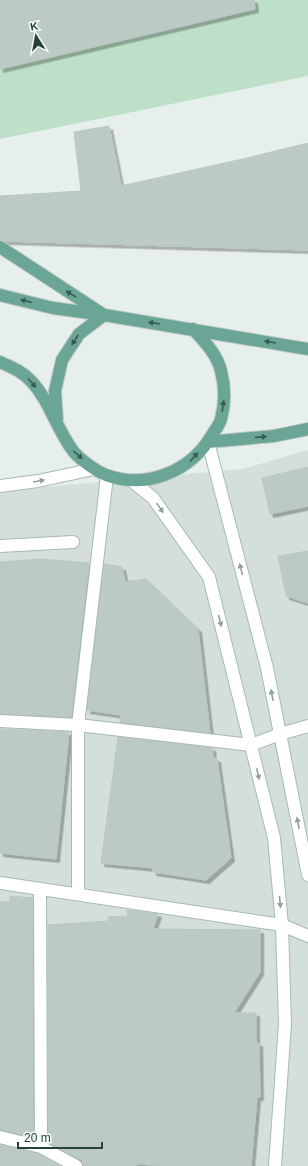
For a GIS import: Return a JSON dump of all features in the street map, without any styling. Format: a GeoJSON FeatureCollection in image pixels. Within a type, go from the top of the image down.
{"type":"FeatureCollection","features":[{"type":"Feature","properties":{"kind":"main road"},"geometry":{"type":"LineString","coordinates":[[0,247],[104,315]]}},
{"type":"Feature","properties":{"kind":"main road"},"geometry":{"type":"LineString","coordinates":[[0,294],[53,308],[192,329],[308,349]]}},
{"type":"Feature","properties":{"kind":"main road"},"geometry":{"type":"LineString","coordinates":[[57,423],[55,391],[62,360],[79,334],[104,315]]}},
{"type":"Feature","properties":{"kind":"main road"},"geometry":{"type":"LineString","coordinates":[[0,362],[19,371],[31,381],[40,393],[71,449],[94,469],[107,476],[132,481],[162,477],[188,464],[208,442],[221,420],[224,395],[221,370],[210,348],[192,329]]}},
{"type":"Feature","properties":{"kind":"main road"},"geometry":{"type":"LineString","coordinates":[[208,442],[274,436],[308,429]]}},
{"type":"Feature","properties":{"kind":"street"},"geometry":{"type":"LineString","coordinates":[[208,442],[267,668],[308,875]]}},
{"type":"Feature","properties":{"kind":"street"},"geometry":{"type":"LineString","coordinates":[[0,486],[38,481],[94,469]]}},
{"type":"Feature","properties":{"kind":"street"},"geometry":{"type":"LineString","coordinates":[[78,894],[78,725],[107,476]]}},
{"type":"Feature","properties":{"kind":"street"},"geometry":{"type":"LineString","coordinates":[[132,481],[153,498],[209,577],[274,838],[282,926],[285,1024],[275,1166]]}},
{"type":"Feature","properties":{"kind":"street"},"geometry":{"type":"LineString","coordinates":[[0,546],[73,542]]}},
{"type":"Feature","properties":{"kind":"street"},"geometry":{"type":"LineString","coordinates":[[0,722],[78,725],[251,745],[280,734],[308,726]]}},
{"type":"Feature","properties":{"kind":"street"},"geometry":{"type":"LineString","coordinates":[[0,883],[282,926],[308,936]]}},
{"type":"Feature","properties":{"kind":"street"},"geometry":{"type":"LineString","coordinates":[[40,889],[41,1148]]}},
{"type":"Feature","properties":{"kind":"street"},"geometry":{"type":"LineString","coordinates":[[0,1137],[41,1148],[76,1166]]}},
{"type":"Feature","properties":{"kind":"shaded area"},"geometry":{"type":"Polygon","coordinates":[[[308,450],[308,1166],[0,1166],[0,491],[243,469],[308,450]]]}},
{"type":"Feature","properties":{"kind":"green space"},"geometry":{"type":"Polygon","coordinates":[[[0,0],[308,0],[308,76],[0,139],[0,0]]]}},
{"type":"Feature","properties":{"kind":"building"},"geometry":{"type":"Polygon","coordinates":[[[0,0],[254,0],[255,9],[0,69],[0,0]]]}},
{"type":"Feature","properties":{"kind":"building"},"geometry":{"type":"Polygon","coordinates":[[[109,126],[121,186],[308,143],[308,250],[0,240],[0,196],[81,191],[74,132],[109,126]]]}},
{"type":"Feature","properties":{"kind":"building"},"geometry":{"type":"Polygon","coordinates":[[[308,467],[308,506],[270,514],[262,478],[308,467]]]}},
{"type":"Feature","properties":{"kind":"building"},"geometry":{"type":"Polygon","coordinates":[[[308,551],[308,603],[286,596],[278,556],[308,551]]]}},
{"type":"Feature","properties":{"kind":"building"},"geometry":{"type":"Polygon","coordinates":[[[42,559],[89,563],[71,717],[0,714],[0,562],[42,559]]]}},
{"type":"Feature","properties":{"kind":"building"},"geometry":{"type":"Polygon","coordinates":[[[104,564],[122,567],[125,582],[146,579],[198,629],[210,733],[120,722],[121,715],[87,710],[104,564]]]}},
{"type":"Feature","properties":{"kind":"building"},"geometry":{"type":"Polygon","coordinates":[[[0,729],[69,732],[56,859],[0,853],[0,729]]]}},
{"type":"Feature","properties":{"kind":"building"},"geometry":{"type":"Polygon","coordinates":[[[118,737],[212,748],[213,758],[217,759],[231,858],[206,880],[153,872],[153,868],[101,863],[118,737]]]}},
{"type":"Feature","properties":{"kind":"building"},"geometry":{"type":"Polygon","coordinates":[[[10,896],[33,898],[33,1137],[0,1130],[0,902],[10,902],[10,896]]]}},
{"type":"Feature","properties":{"kind":"building"},"geometry":{"type":"Polygon","coordinates":[[[127,910],[158,914],[153,929],[260,930],[260,972],[234,1013],[256,1013],[256,1043],[259,1043],[260,1097],[257,1097],[251,1166],[173,1166],[136,1164],[136,1166],[83,1166],[83,1162],[80,1159],[48,1143],[48,925],[108,921],[108,917],[128,916],[127,910]]]}},
{"type":"Feature","properties":{"kind":"building"},"geometry":{"type":"Polygon","coordinates":[[[0,1145],[38,1154],[60,1166],[0,1166],[0,1145]]]}}]}
